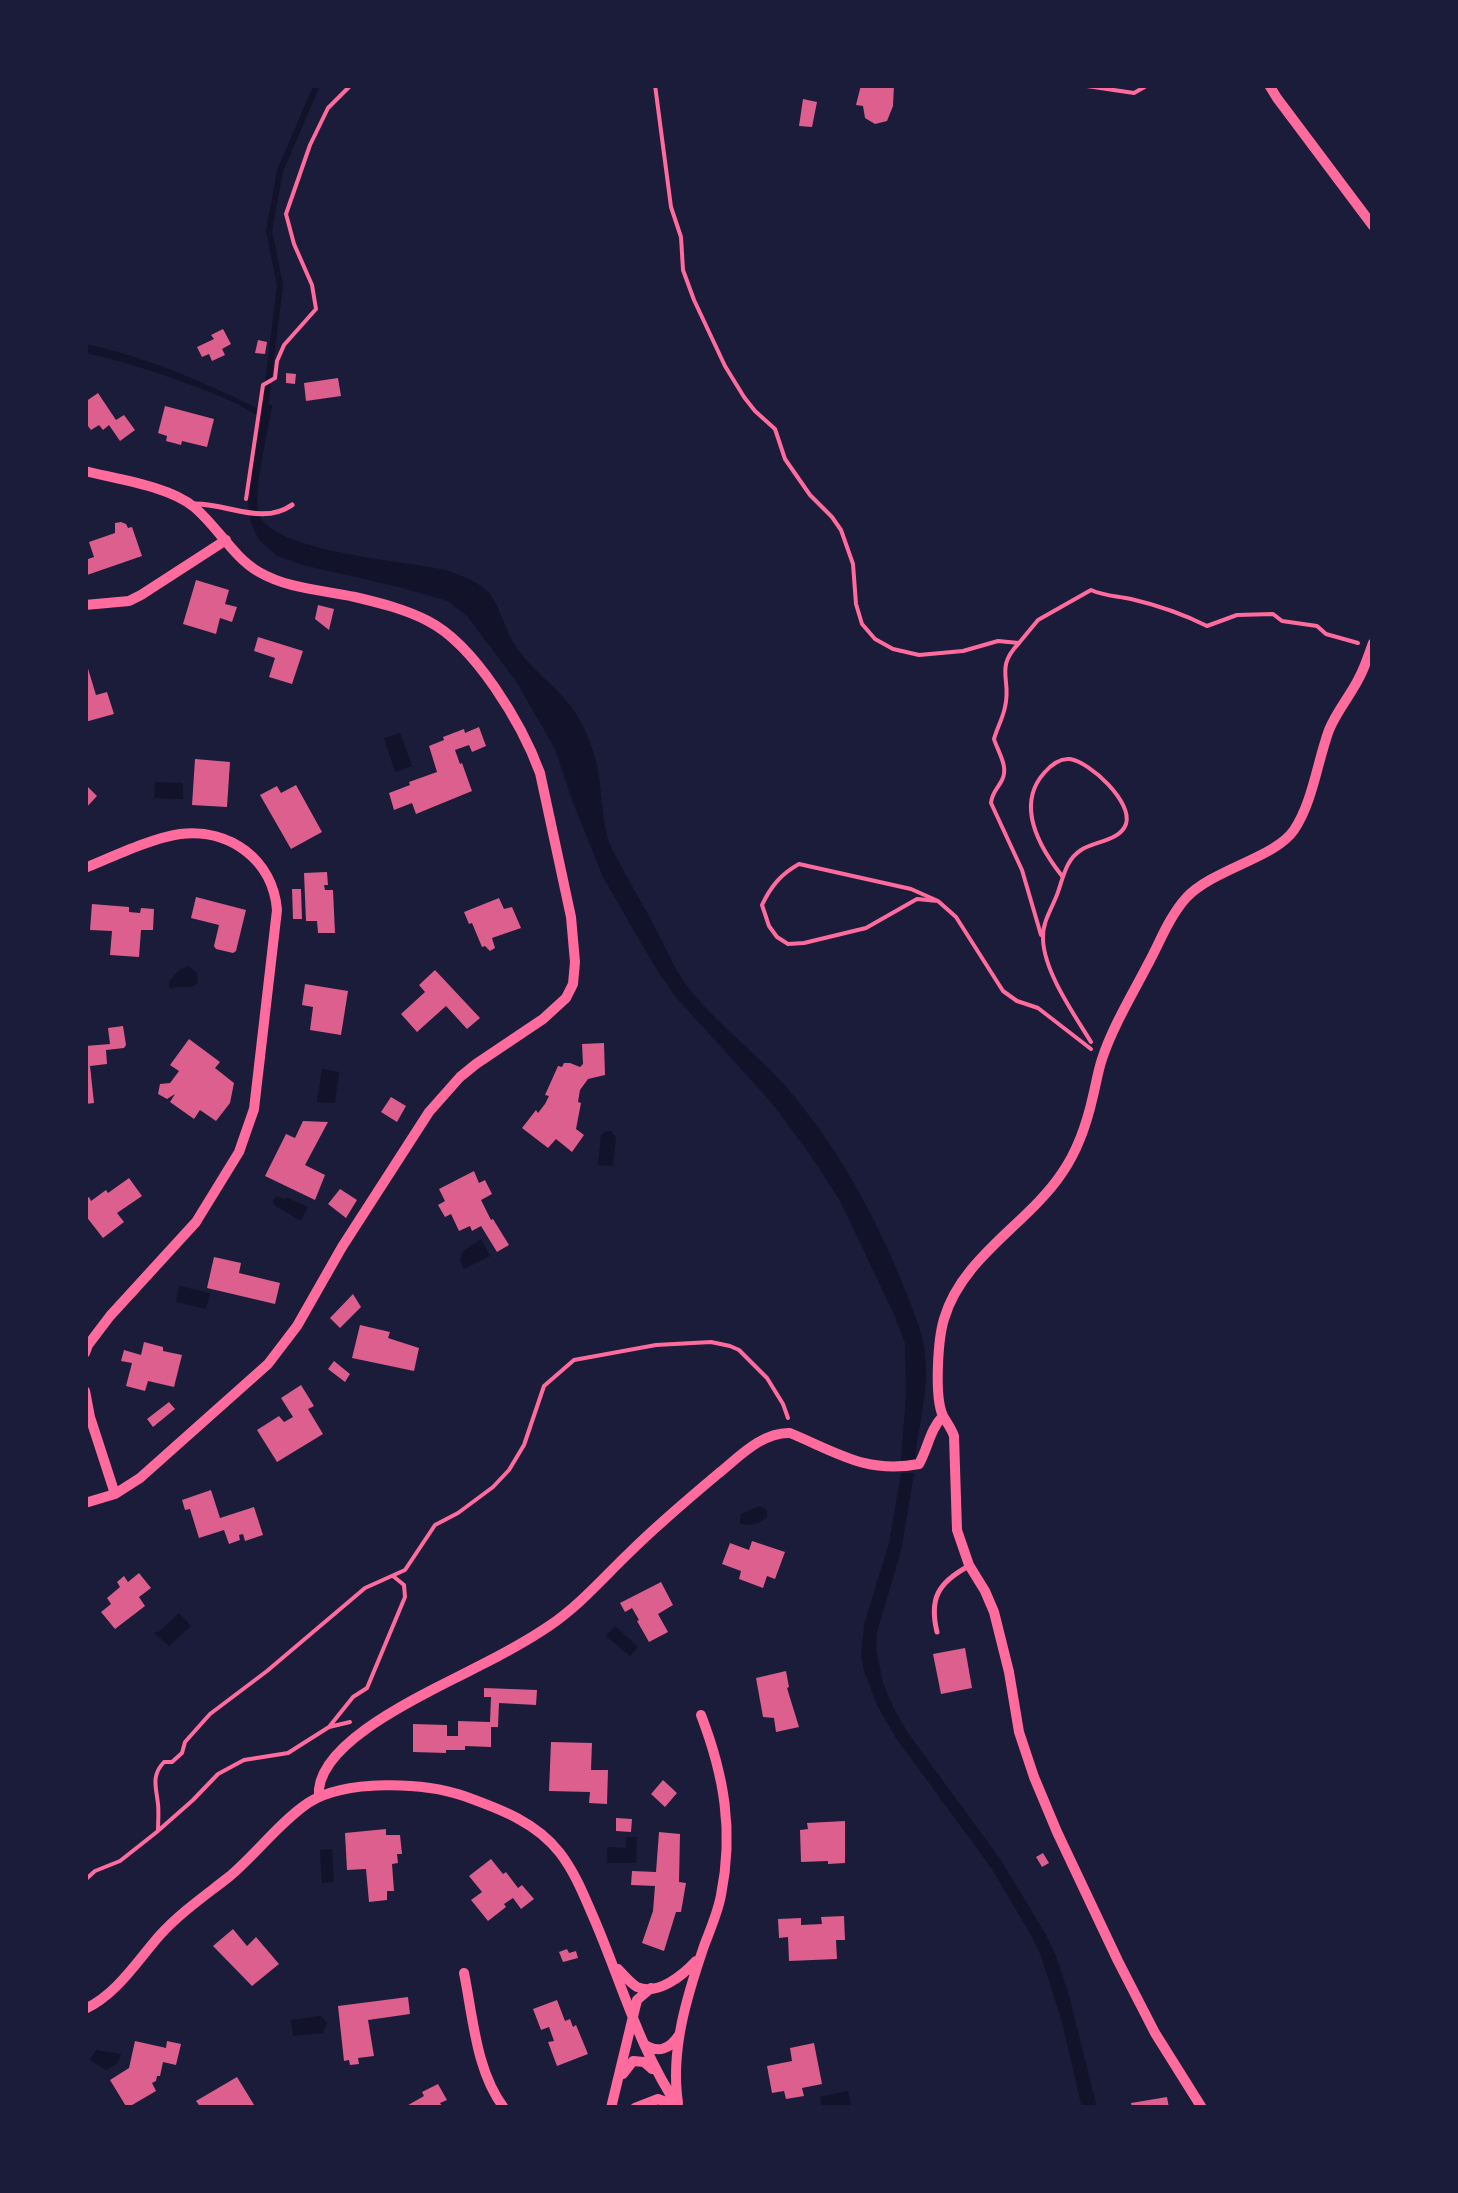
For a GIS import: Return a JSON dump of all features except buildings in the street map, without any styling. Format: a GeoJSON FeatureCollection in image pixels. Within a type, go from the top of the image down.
{"type":"FeatureCollection","features":[{"type":"Feature","properties":{"kind":"street"},"geometry":{"type":"LineString","coordinates":[[1270,85],[1373,226]]}},
{"type":"Feature","properties":{"kind":"street"},"geometry":{"type":"LineString","coordinates":[[85,471],[192,504],[245,562],[274,579],[308,590],[388,605],[430,622],[463,647],[514,720],[540,773],[571,918],[575,962],[566,998],[460,1077],[430,1112],[276,1354],[250,1382],[149,1470],[116,1494],[85,1503]]}},
{"type":"Feature","properties":{"kind":"street"},"geometry":{"type":"LineString","coordinates":[[85,606],[141,596],[226,540]]}},
{"type":"Feature","properties":{"kind":"street"},"geometry":{"type":"LineString","coordinates":[[1202,2108],[1155,2033],[1056,1832],[1020,1732],[994,1612],[969,1565],[956,1518],[954,1436],[943,1416],[938,1374],[944,1320],[970,1271],[1044,1197],[1063,1172],[1087,1122],[1102,1059],[1174,914],[1186,898],[1217,875],[1270,849],[1293,831],[1337,712],[1360,676],[1373,643]]}},
{"type":"Feature","properties":{"kind":"street"},"geometry":{"type":"LineString","coordinates":[[85,868],[176,834],[211,836],[241,848],[264,868],[276,895],[277,910],[254,1109],[239,1152],[196,1222],[110,1316],[85,1353]]}},
{"type":"Feature","properties":{"kind":"street"},"geometry":{"type":"LineString","coordinates":[[85,1391],[116,1494]]}},
{"type":"Feature","properties":{"kind":"street"},"geometry":{"type":"LineString","coordinates":[[320,1796],[322,1777],[337,1756],[369,1726],[547,1628],[659,1524],[766,1438],[790,1433],[858,1463],[907,1466],[919,1464],[933,1428],[943,1416]]}},
{"type":"Feature","properties":{"kind":"street"},"geometry":{"type":"LineString","coordinates":[[679,2108],[676,2062],[691,1985],[721,1897],[726,1826],[722,1780],[701,1715]]}},
{"type":"Feature","properties":{"kind":"street"},"geometry":{"type":"LineString","coordinates":[[85,2009],[107,1996],[188,1908],[320,1796],[350,1788],[442,1789],[515,1816],[535,1828],[560,1853],[583,1893],[656,2073],[679,2108]]}},
{"type":"Feature","properties":{"kind":"street"},"geometry":{"type":"LineString","coordinates":[[611,2108],[639,1997],[677,1979],[702,1952]]}},
{"type":"Feature","properties":{"kind":"street"},"geometry":{"type":"LineString","coordinates":[[613,1963],[637,1986],[651,1988]]}},
{"type":"Feature","properties":{"kind":"street"},"geometry":{"type":"LineString","coordinates":[[464,1973],[485,2070],[504,2108]]}},
{"type":"Feature","properties":{"kind":"street"},"geometry":{"type":"LineString","coordinates":[[643,2043],[657,2050],[670,2046],[684,2020]]}},
{"type":"Feature","properties":{"kind":"street"},"geometry":{"type":"LineString","coordinates":[[616,2086],[634,2061],[644,2062],[656,2073]]}},
{"type":"Feature","properties":{"kind":"street"},"geometry":{"type":"LineString","coordinates":[[635,2108],[658,2099],[679,2108]]}},
{"type":"Feature","properties":{"kind":"lane"},"geometry":{"type":"LineString","coordinates":[[192,504],[254,514],[284,511],[292,505]]}},
{"type":"Feature","properties":{"kind":"lane"},"geometry":{"type":"LineString","coordinates":[[937,1632],[933,1614],[937,1594],[953,1574],[969,1565]]}},
{"type":"Feature","properties":{"kind":"path"},"geometry":{"type":"LineString","coordinates":[[245,509],[263,385],[275,378],[284,345],[316,309],[312,285],[286,214],[310,145],[328,108],[351,85]]}},
{"type":"Feature","properties":{"kind":"path"},"geometry":{"type":"LineString","coordinates":[[656,85],[671,207],[681,238],[683,270],[694,300],[744,397],[775,429],[785,459],[840,530],[853,564],[862,624],[875,639],[919,655],[964,651],[998,641],[1019,643]]}},
{"type":"Feature","properties":{"kind":"path"},"geometry":{"type":"LineString","coordinates":[[1080,85],[1134,93],[1148,85]]}},
{"type":"Feature","properties":{"kind":"path"},"geometry":{"type":"LineString","coordinates":[[1102,1059],[1057,982],[1022,870],[991,803],[992,792],[1005,776],[994,739],[1005,710],[1005,665],[1011,652],[1038,620],[1091,590],[1184,614],[1207,626],[1237,615],[1273,614],[1282,621],[1317,626],[1338,638],[1364,645],[1373,643]]}},
{"type":"Feature","properties":{"kind":"path"},"geometry":{"type":"LineString","coordinates":[[1042,939],[1062,876],[1076,854],[1117,836],[1125,828],[1127,817],[1107,782],[1068,759],[1059,761],[1041,776],[1030,804],[1036,834],[1062,876]]}},
{"type":"Feature","properties":{"kind":"path"},"geometry":{"type":"LineString","coordinates":[[938,901],[916,899],[866,928],[788,944],[769,926],[762,905],[782,873],[799,864],[911,888],[938,901],[956,918],[1003,991],[1016,1001],[1038,1008],[1102,1059]]}},
{"type":"Feature","properties":{"kind":"path"},"geometry":{"type":"LineString","coordinates":[[158,1831],[154,1783],[164,1762],[172,1762],[182,1753],[185,1742],[210,1714],[365,1588],[405,1570],[435,1525],[493,1488],[524,1445],[544,1386],[564,1367],[582,1358],[689,1342],[730,1346],[768,1378],[787,1416],[790,1433]]}},
{"type":"Feature","properties":{"kind":"path"},"geometry":{"type":"LineString","coordinates":[[85,1880],[120,1861],[158,1831],[218,1774],[244,1760],[288,1753],[329,1726],[353,1697],[367,1688],[380,1659],[405,1597],[404,1585],[393,1576]]}},
{"type":"Feature","properties":{"kind":"path"},"geometry":{"type":"LineString","coordinates":[[329,1726],[347,1721],[369,1726]]}},
{"type":"Feature","properties":{"kind":"shaded area"},"geometry":{"type":"Polygon","coordinates":[[[85,344],[174,371],[259,409],[261,402],[272,405],[258,510],[266,524],[284,536],[340,552],[445,570],[471,580],[489,593],[519,651],[569,704],[585,730],[598,770],[609,842],[679,973],[698,1000],[808,1113],[845,1168],[877,1227],[916,1318],[925,1355],[925,1388],[915,1459],[901,1461],[905,1343],[840,1201],[771,1102],[674,995],[655,967],[603,877],[555,749],[516,681],[467,616],[448,601],[303,565],[277,556],[259,540],[248,502],[259,417],[186,383],[85,353],[85,344]]]}},
{"type":"Feature","properties":{"kind":"shaded area"},"geometry":{"type":"Polygon","coordinates":[[[400,733],[412,766],[395,772],[384,738],[400,733]]]}},
{"type":"Feature","properties":{"kind":"shaded area"},"geometry":{"type":"Polygon","coordinates":[[[155,782],[183,783],[183,799],[154,798],[155,782]]]}},
{"type":"Feature","properties":{"kind":"shaded area"},"geometry":{"type":"Polygon","coordinates":[[[188,966],[197,973],[198,983],[191,987],[169,987],[178,971],[188,966]]]}},
{"type":"Feature","properties":{"kind":"shaded area"},"geometry":{"type":"Polygon","coordinates":[[[322,1069],[339,1072],[335,1103],[317,1102],[322,1069]]]}},
{"type":"Feature","properties":{"kind":"shaded area"},"geometry":{"type":"Polygon","coordinates":[[[606,1131],[616,1137],[613,1166],[598,1165],[601,1135],[606,1131]]]}},
{"type":"Feature","properties":{"kind":"shaded area"},"geometry":{"type":"Polygon","coordinates":[[[277,1196],[308,1207],[301,1221],[274,1205],[277,1196]]]}},
{"type":"Feature","properties":{"kind":"shaded area"},"geometry":{"type":"Polygon","coordinates":[[[481,1239],[490,1256],[464,1269],[460,1260],[463,1251],[481,1239]]]}},
{"type":"Feature","properties":{"kind":"shaded area"},"geometry":{"type":"Polygon","coordinates":[[[179,1286],[210,1293],[206,1309],[176,1302],[179,1286]]]}},
{"type":"Feature","properties":{"kind":"shaded area"},"geometry":{"type":"Polygon","coordinates":[[[901,1473],[914,1473],[901,1551],[877,1632],[883,1683],[908,1733],[1000,1859],[1045,1933],[1069,1996],[1097,2108],[1082,2108],[1062,2022],[1032,1937],[992,1869],[896,1738],[864,1671],[864,1625],[889,1543],[901,1473]]]}},
{"type":"Feature","properties":{"kind":"shaded area"},"geometry":{"type":"Polygon","coordinates":[[[760,1506],[767,1510],[767,1517],[754,1524],[740,1523],[741,1514],[760,1506]]]}},
{"type":"Feature","properties":{"kind":"shaded area"},"geometry":{"type":"Polygon","coordinates":[[[179,1613],[191,1626],[169,1646],[154,1633],[179,1613]]]}},
{"type":"Feature","properties":{"kind":"shaded area"},"geometry":{"type":"Polygon","coordinates":[[[615,1626],[638,1647],[630,1656],[606,1636],[615,1626]]]}},
{"type":"Feature","properties":{"kind":"shaded area"},"geometry":{"type":"Polygon","coordinates":[[[626,1837],[637,1837],[636,1863],[607,1863],[607,1847],[626,1848],[626,1837]]]}},
{"type":"Feature","properties":{"kind":"shaded area"},"geometry":{"type":"Polygon","coordinates":[[[332,1849],[334,1882],[322,1883],[320,1850],[332,1849]]]}},
{"type":"Feature","properties":{"kind":"shaded area"},"geometry":{"type":"Polygon","coordinates":[[[321,2016],[327,2023],[323,2033],[293,2036],[291,2020],[321,2016]]]}},
{"type":"Feature","properties":{"kind":"shaded area"},"geometry":{"type":"Polygon","coordinates":[[[96,2050],[121,2054],[118,2063],[106,2070],[90,2060],[96,2050]]]}},
{"type":"Feature","properties":{"kind":"shaded area"},"geometry":{"type":"Polygon","coordinates":[[[848,2091],[851,2106],[822,2108],[820,2097],[848,2091]]]}},
{"type":"Feature","properties":{"kind":"waterway"},"geometry":{"type":"LineString","coordinates":[[265,408],[280,285],[269,231],[280,171],[317,85]]}}]}
